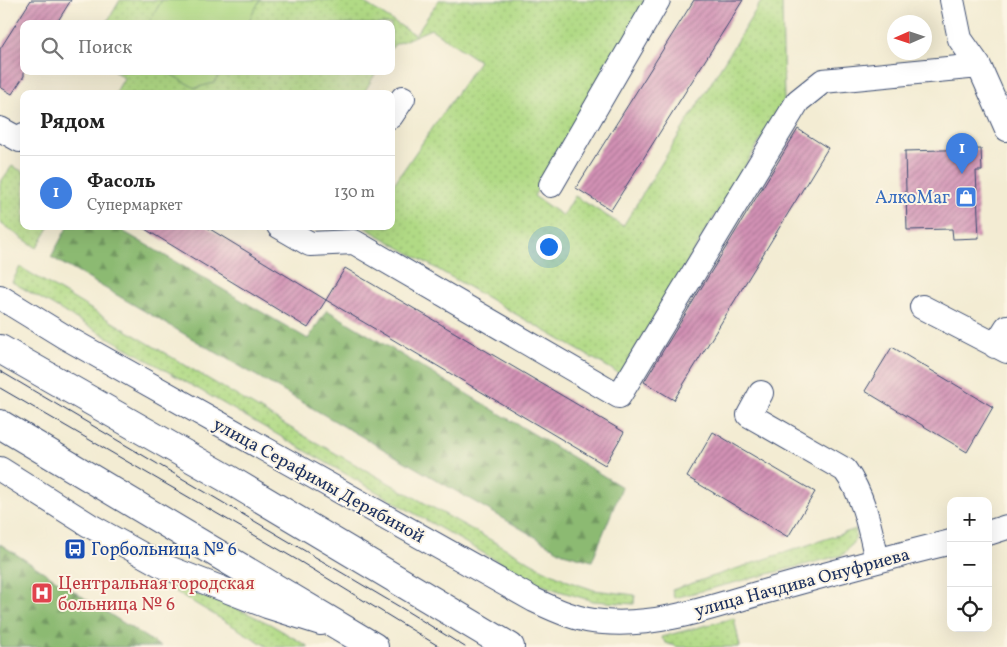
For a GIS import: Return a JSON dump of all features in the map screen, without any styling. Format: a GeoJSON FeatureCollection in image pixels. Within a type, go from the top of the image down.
{"type":"FeatureCollection","features":[{"type":"Feature","properties":{"kind":"main road"},"geometry":{"type":"LineString","coordinates":[[0,349],[230,480],[510,647]]}},
{"type":"Feature","properties":{"kind":"main road"},"geometry":{"type":"LineString","coordinates":[[0,424],[374,647]]}},
{"type":"Feature","properties":{"kind":"main road"},"geometry":{"type":"LineString","coordinates":[[478,628],[529,647]]}},
{"type":"Feature","properties":{"kind":"street"},"geometry":{"type":"LineString","coordinates":[[551,185],[658,0]]}},
{"type":"Feature","properties":{"kind":"street"},"geometry":{"type":"LineString","coordinates":[[952,0],[960,39],[979,66],[1007,129]]}},
{"type":"Feature","properties":{"kind":"street"},"geometry":{"type":"LineString","coordinates":[[295,230],[354,242],[619,396],[798,101],[823,81],[979,66]]}},
{"type":"Feature","properties":{"kind":"street"},"geometry":{"type":"LineString","coordinates":[[0,129],[20,140]]}},
{"type":"Feature","properties":{"kind":"street","name":"улица Серафимы Дерябиной"},"geometry":{"type":"LineString","coordinates":[[0,296],[65,337],[534,600],[560,612],[602,622],[652,620]]}},
{"type":"Feature","properties":{"kind":"street"},"geometry":{"type":"LineString","coordinates":[[922,307],[1003,342]]}},
{"type":"Feature","properties":{"kind":"street"},"geometry":{"type":"LineString","coordinates":[[761,393],[749,415],[845,470],[854,482],[869,522],[877,560]]}},
{"type":"Feature","properties":{"kind":"street"},"geometry":{"type":"LineString","coordinates":[[0,469],[89,525],[161,565],[267,606],[347,631]]}},
{"type":"Feature","properties":{"kind":"street"},"geometry":{"type":"LineString","coordinates":[[992,532],[1007,527]]}},
{"type":"Feature","properties":{"kind":"street","name":"улица Начдива Онуфриева"},"geometry":{"type":"LineString","coordinates":[[652,620],[681,615],[877,560],[947,543]]}},
{"type":"Feature","properties":{"kind":"green space"},"geometry":{"type":"Polygon","coordinates":[[[120,0],[360,0],[391,20],[108,20],[120,0]]]}},
{"type":"Feature","properties":{"kind":"green space"},"geometry":{"type":"Polygon","coordinates":[[[162,0],[260,0],[249,20],[150,20],[162,0]]]}},
{"type":"Feature","properties":{"kind":"green space"},"geometry":{"type":"Polygon","coordinates":[[[439,0],[648,0],[534,196],[563,216],[575,196],[623,226],[762,0],[782,0],[784,101],[620,374],[369,230],[395,230],[395,182],[479,61],[431,29],[395,45],[395,22],[415,35],[439,0]]]}},
{"type":"Feature","properties":{"kind":"green space"},"geometry":{"type":"Polygon","coordinates":[[[120,75],[375,75],[365,90],[117,90],[124,78],[120,75]]]}},
{"type":"Feature","properties":{"kind":"green space"},"geometry":{"type":"Polygon","coordinates":[[[172,75],[219,75],[214,83],[195,88],[172,75]]]}},
{"type":"Feature","properties":{"kind":"green space"},"geometry":{"type":"Polygon","coordinates":[[[12,166],[20,170],[20,230],[48,230],[37,248],[0,223],[0,183],[12,166]]]}},
{"type":"Feature","properties":{"kind":"green space"},"geometry":{"type":"Polygon","coordinates":[[[66,230],[121,230],[308,339],[327,310],[622,487],[592,561],[563,553],[51,257],[66,230]]]}},
{"type":"Feature","properties":{"kind":"green space"},"geometry":{"type":"Polygon","coordinates":[[[20,267],[301,434],[541,568],[568,581],[594,590],[635,595],[634,604],[593,601],[532,581],[12,282],[20,267]]]}},
{"type":"Feature","properties":{"kind":"green space"},"geometry":{"type":"Polygon","coordinates":[[[856,529],[855,540],[843,555],[674,598],[672,590],[856,529]]]}},
{"type":"Feature","properties":{"kind":"green space","name":"Центральная городская больница № 6"},"geometry":{"type":"Polygon","coordinates":[[[0,544],[161,647],[0,647],[0,544]]]}},
{"type":"Feature","properties":{"kind":"green space"},"geometry":{"type":"Polygon","coordinates":[[[146,574],[247,613],[309,647],[268,647],[146,574]]]}},
{"type":"Feature","properties":{"kind":"green space"},"geometry":{"type":"Polygon","coordinates":[[[734,618],[740,647],[678,647],[666,643],[661,637],[734,618]]]}},
{"type":"Feature","properties":{"kind":"building"},"geometry":{"type":"Polygon","coordinates":[[[31,0],[71,0],[58,20],[20,20],[20,75],[24,76],[12,94],[0,87],[0,49],[31,0]]]}},
{"type":"Feature","properties":{"kind":"building"},"geometry":{"type":"Polygon","coordinates":[[[694,0],[743,0],[611,210],[576,188],[694,0]]]}},
{"type":"Feature","properties":{"kind":"building"},"geometry":{"type":"Polygon","coordinates":[[[798,129],[828,148],[674,400],[644,382],[798,129]]]}},
{"type":"Feature","properties":{"kind":"building"},"geometry":{"type":"Polygon","coordinates":[[[981,149],[982,171],[976,171],[979,238],[953,239],[952,229],[907,230],[905,151],[981,149]]]}},
{"type":"Feature","properties":{"kind":"building"},"geometry":{"type":"Polygon","coordinates":[[[147,230],[212,230],[326,300],[308,328],[147,230]]]}},
{"type":"Feature","properties":{"kind":"building"},"geometry":{"type":"Polygon","coordinates":[[[345,268],[624,432],[605,465],[326,300],[345,268]]]}},
{"type":"Feature","properties":{"kind":"building"},"geometry":{"type":"Polygon","coordinates":[[[892,347],[993,407],[967,452],[865,391],[892,347]]]}},
{"type":"Feature","properties":{"kind":"building"},"geometry":{"type":"Polygon","coordinates":[[[713,432],[815,492],[788,537],[687,477],[713,432]]]}},
{"type":"Feature","properties":{"kind":"tram line"},"geometry":{"type":"LineString","coordinates":[[0,371],[465,647]]}},
{"type":"Feature","properties":{"kind":"tram line"},"geometry":{"type":"LineString","coordinates":[[0,388],[299,561],[440,647]]}},
{"type":"Feature","properties":{"kind":"place","name":"Фасоль"},"geometry":{"type":"Point","coordinates":[962,174]}},
{"type":"Feature","properties":{"kind":"place","name":"АлкоМаг"},"geometry":{"type":"Point","coordinates":[966,197]}},
{"type":"Feature","properties":{"kind":"place","name":"Горбольница № 6"},"geometry":{"type":"Point","coordinates":[75,549]}},
{"type":"Feature","properties":{"kind":"place","name":"Центральная городская больница № 6"},"geometry":{"type":"Point","coordinates":[42,593]}}]}
